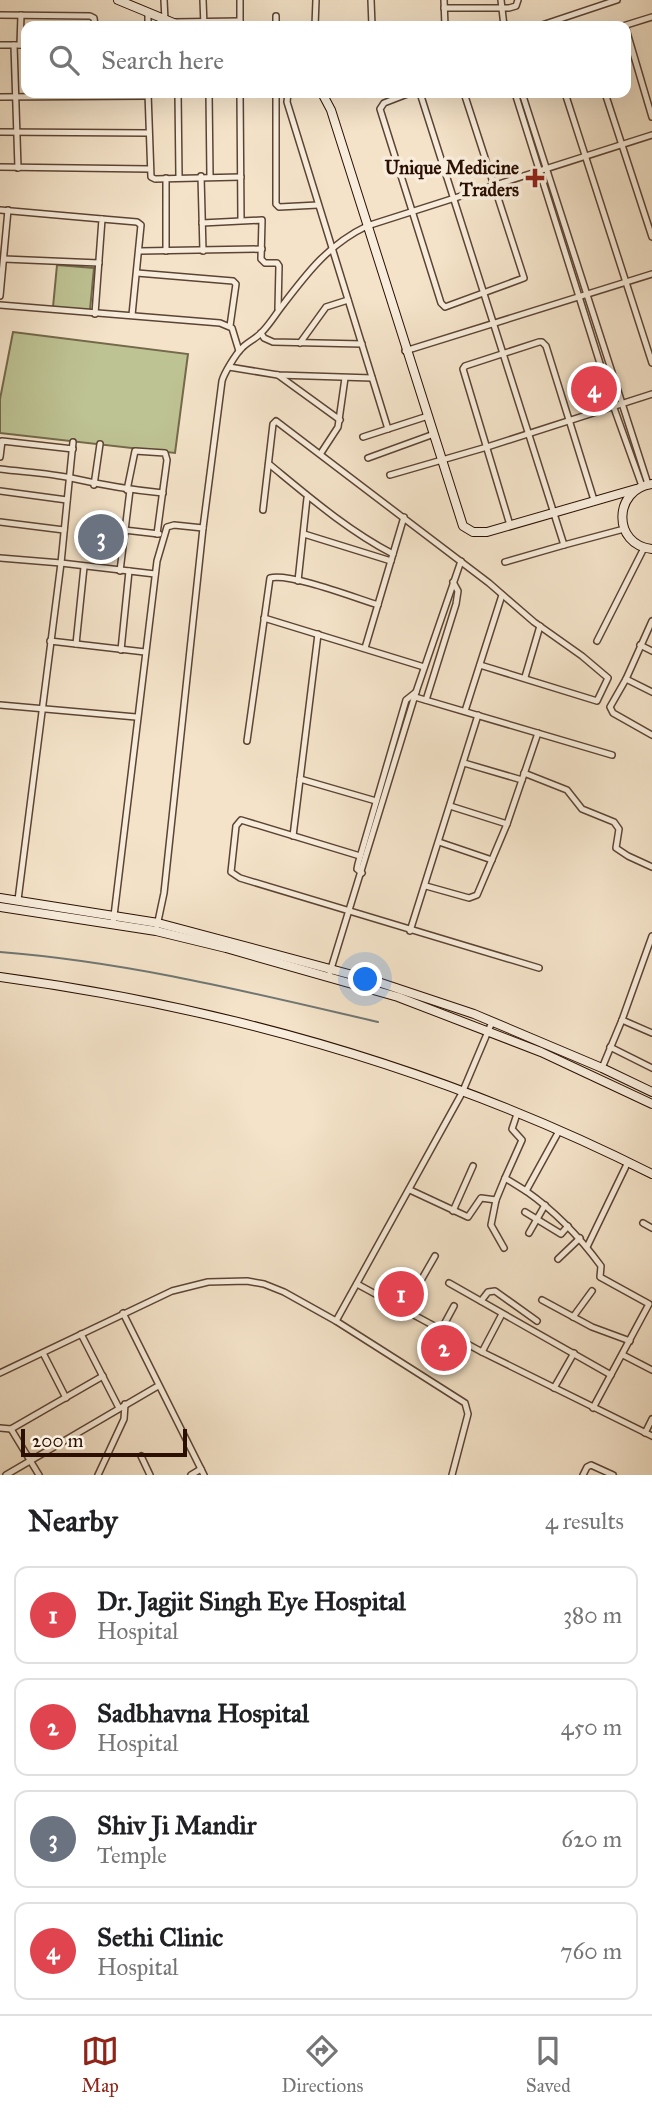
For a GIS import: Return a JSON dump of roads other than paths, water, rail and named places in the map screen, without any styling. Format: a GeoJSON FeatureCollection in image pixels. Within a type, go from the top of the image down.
{"type":"FeatureCollection","features":[{"type":"Feature","properties":{"kind":"main road"},"geometry":{"type":"LineString","coordinates":[[118,0],[168,21]]}},
{"type":"Feature","properties":{"kind":"main road"},"geometry":{"type":"LineString","coordinates":[[325,98],[405,351],[465,529],[481,533],[644,486]]}},
{"type":"Feature","properties":{"kind":"main road"},"geometry":{"type":"LineString","coordinates":[[644,486],[628,497],[621,518],[629,538],[648,548]]}},
{"type":"Feature","properties":{"kind":"main road"},"geometry":{"type":"LineString","coordinates":[[0,898],[157,927],[330,973],[541,1052],[652,1104]]}},
{"type":"Feature","properties":{"kind":"main road"},"geometry":{"type":"LineString","coordinates":[[0,907],[115,920]]}},
{"type":"Feature","properties":{"kind":"main road"},"geometry":{"type":"LineString","coordinates":[[330,973],[374,981],[492,1022],[652,1092]]}},
{"type":"Feature","properties":{"kind":"main road"},"geometry":{"type":"LineString","coordinates":[[0,977],[202,1011],[337,1048],[420,1076],[517,1114],[652,1174]]}},
{"type":"Feature","properties":{"kind":"street"},"geometry":{"type":"LineString","coordinates":[[164,0],[173,21]]}},
{"type":"Feature","properties":{"kind":"street"},"geometry":{"type":"LineString","coordinates":[[203,0],[204,21]]}},
{"type":"Feature","properties":{"kind":"street"},"geometry":{"type":"LineString","coordinates":[[240,0],[240,21]]}},
{"type":"Feature","properties":{"kind":"street"},"geometry":{"type":"LineString","coordinates":[[315,21],[316,0]]}},
{"type":"Feature","properties":{"kind":"street"},"geometry":{"type":"LineString","coordinates":[[371,0],[372,21]]}},
{"type":"Feature","properties":{"kind":"street"},"geometry":{"type":"LineString","coordinates":[[444,0],[444,21]]}},
{"type":"Feature","properties":{"kind":"street"},"geometry":{"type":"LineString","coordinates":[[501,0],[503,21]]}},
{"type":"Feature","properties":{"kind":"street"},"geometry":{"type":"LineString","coordinates":[[444,8],[502,9],[514,7],[518,0]]}},
{"type":"Feature","properties":{"kind":"street"},"geometry":{"type":"LineString","coordinates":[[554,21],[617,0]]}},
{"type":"Feature","properties":{"kind":"street"},"geometry":{"type":"LineString","coordinates":[[148,12],[148,21]]}},
{"type":"Feature","properties":{"kind":"street"},"geometry":{"type":"LineString","coordinates":[[0,15],[90,16],[94,21]]}},
{"type":"Feature","properties":{"kind":"street"},"geometry":{"type":"LineString","coordinates":[[18,168],[16,97],[21,15]]}},
{"type":"Feature","properties":{"kind":"street"},"geometry":{"type":"LineString","coordinates":[[276,16],[276,21]]}},
{"type":"Feature","properties":{"kind":"street"},"geometry":{"type":"LineString","coordinates":[[631,25],[652,17]]}},
{"type":"Feature","properties":{"kind":"street"},"geometry":{"type":"LineString","coordinates":[[0,45],[20,45]]}},
{"type":"Feature","properties":{"kind":"street"},"geometry":{"type":"LineString","coordinates":[[631,47],[652,117]]}},
{"type":"Feature","properties":{"kind":"street"},"geometry":{"type":"LineString","coordinates":[[0,97],[21,97]]}},
{"type":"Feature","properties":{"kind":"street"},"geometry":{"type":"LineString","coordinates":[[148,98],[149,169],[153,178],[241,177]]}},
{"type":"Feature","properties":{"kind":"street"},"geometry":{"type":"LineString","coordinates":[[178,98],[179,177]]}},
{"type":"Feature","properties":{"kind":"street"},"geometry":{"type":"LineString","coordinates":[[209,98],[210,176]]}},
{"type":"Feature","properties":{"kind":"street"},"geometry":{"type":"LineString","coordinates":[[240,98],[241,220]]}},
{"type":"Feature","properties":{"kind":"street"},"geometry":{"type":"LineString","coordinates":[[276,98],[276,204],[282,207],[318,205]]}},
{"type":"Feature","properties":{"kind":"street"},"geometry":{"type":"LineString","coordinates":[[287,98],[388,429]]}},
{"type":"Feature","properties":{"kind":"street"},"geometry":{"type":"LineString","coordinates":[[397,98],[384,103],[380,110],[443,306],[524,278],[466,98]]}},
{"type":"Feature","properties":{"kind":"street"},"geometry":{"type":"LineString","coordinates":[[422,98],[564,545]]}},
{"type":"Feature","properties":{"kind":"street"},"geometry":{"type":"LineString","coordinates":[[517,98],[622,405],[644,486]]}},
{"type":"Feature","properties":{"kind":"street"},"geometry":{"type":"LineString","coordinates":[[523,98],[543,171]]}},
{"type":"Feature","properties":{"kind":"street"},"geometry":{"type":"LineString","coordinates":[[567,98],[652,363]]}},
{"type":"Feature","properties":{"kind":"street"},"geometry":{"type":"LineString","coordinates":[[607,98],[652,237]]}},
{"type":"Feature","properties":{"kind":"street"},"geometry":{"type":"LineString","coordinates":[[0,132],[148,134]]}},
{"type":"Feature","properties":{"kind":"street"},"geometry":{"type":"LineString","coordinates":[[157,927],[164,892],[203,528],[222,381],[239,351],[261,333],[310,270],[331,248],[367,226],[652,135]]}},
{"type":"Feature","properties":{"kind":"street"},"geometry":{"type":"LineString","coordinates":[[0,167],[149,169]]}},
{"type":"Feature","properties":{"kind":"street"},"geometry":{"type":"LineString","coordinates":[[201,176],[202,251]]}},
{"type":"Feature","properties":{"kind":"street"},"geometry":{"type":"LineString","coordinates":[[166,178],[166,251]]}},
{"type":"Feature","properties":{"kind":"street"},"geometry":{"type":"LineString","coordinates":[[0,210],[139,223],[140,251],[132,315]]}},
{"type":"Feature","properties":{"kind":"street"},"geometry":{"type":"LineString","coordinates":[[0,296],[8,210]]}},
{"type":"Feature","properties":{"kind":"street"},"geometry":{"type":"LineString","coordinates":[[95,314],[102,219]]}},
{"type":"Feature","properties":{"kind":"street"},"geometry":{"type":"LineString","coordinates":[[202,223],[262,220],[263,262],[274,262],[279,266],[278,311]]}},
{"type":"Feature","properties":{"kind":"street"},"geometry":{"type":"LineString","coordinates":[[140,251],[262,249]]}},
{"type":"Feature","properties":{"kind":"street"},"geometry":{"type":"LineString","coordinates":[[4,259],[99,263]]}},
{"type":"Feature","properties":{"kind":"street"},"geometry":{"type":"LineString","coordinates":[[137,273],[233,281],[236,288],[230,326]]}},
{"type":"Feature","properties":{"kind":"street"},"geometry":{"type":"LineString","coordinates":[[405,351],[652,274]]}},
{"type":"Feature","properties":{"kind":"street"},"geometry":{"type":"LineString","coordinates":[[583,296],[614,408],[644,486]]}},
{"type":"Feature","properties":{"kind":"street"},"geometry":{"type":"LineString","coordinates":[[300,342],[326,307],[348,300]]}},
{"type":"Feature","properties":{"kind":"street"},"geometry":{"type":"LineString","coordinates":[[0,305],[220,323],[230,326],[239,351]]}},
{"type":"Feature","properties":{"kind":"street"},"geometry":{"type":"LineString","coordinates":[[261,333],[264,338],[274,342],[362,344]]}},
{"type":"Feature","properties":{"kind":"street"},"geometry":{"type":"LineString","coordinates":[[510,525],[463,369],[465,366],[539,342],[545,344],[594,500]]}},
{"type":"Feature","properties":{"kind":"street"},"geometry":{"type":"LineString","coordinates":[[229,367],[278,375],[372,378]]}},
{"type":"Feature","properties":{"kind":"street"},"geometry":{"type":"LineString","coordinates":[[278,375],[340,420]]}},
{"type":"Feature","properties":{"kind":"street"},"geometry":{"type":"LineString","coordinates":[[321,453],[338,427],[345,378]]}},
{"type":"Feature","properties":{"kind":"street"},"geometry":{"type":"LineString","coordinates":[[390,475],[614,408],[652,394]]}},
{"type":"Feature","properties":{"kind":"street"},"geometry":{"type":"LineString","coordinates":[[363,437],[428,416]]}},
{"type":"Feature","properties":{"kind":"street"},"geometry":{"type":"LineString","coordinates":[[263,510],[273,424],[276,421],[461,561],[608,678],[597,701],[480,665]]}},
{"type":"Feature","properties":{"kind":"street"},"geometry":{"type":"LineString","coordinates":[[0,457],[3,432]]}},
{"type":"Feature","properties":{"kind":"street"},"geometry":{"type":"LineString","coordinates":[[368,458],[433,434]]}},
{"type":"Feature","properties":{"kind":"street"},"geometry":{"type":"LineString","coordinates":[[2,441],[73,446],[61,563],[18,900]]}},
{"type":"Feature","properties":{"kind":"street"},"geometry":{"type":"LineString","coordinates":[[94,485],[100,444]]}},
{"type":"Feature","properties":{"kind":"street"},"geometry":{"type":"LineString","coordinates":[[115,920],[136,717],[160,534],[166,455],[163,452],[138,450],[133,455],[120,570]]}},
{"type":"Feature","properties":{"kind":"street"},"geometry":{"type":"LineString","coordinates":[[269,464],[307,498],[393,554]]}},
{"type":"Feature","properties":{"kind":"street"},"geometry":{"type":"LineString","coordinates":[[0,469],[70,478],[94,485],[163,493]]}},
{"type":"Feature","properties":{"kind":"street"},"geometry":{"type":"LineString","coordinates":[[0,491],[67,500]]}},
{"type":"Feature","properties":{"kind":"street"},"geometry":{"type":"LineString","coordinates":[[298,581],[307,498]]}},
{"type":"Feature","properties":{"kind":"street"},"geometry":{"type":"LineString","coordinates":[[365,649],[404,517]]}},
{"type":"Feature","properties":{"kind":"street"},"geometry":{"type":"LineString","coordinates":[[0,522],[64,530]]}},
{"type":"Feature","properties":{"kind":"street"},"geometry":{"type":"LineString","coordinates":[[160,534],[170,525],[203,528]]}},
{"type":"Feature","properties":{"kind":"street"},"geometry":{"type":"LineString","coordinates":[[505,562],[624,529]]}},
{"type":"Feature","properties":{"kind":"street"},"geometry":{"type":"LineString","coordinates":[[124,530],[160,534]]}},
{"type":"Feature","properties":{"kind":"street"},"geometry":{"type":"LineString","coordinates":[[304,534],[390,561]]}},
{"type":"Feature","properties":{"kind":"street"},"geometry":{"type":"LineString","coordinates":[[597,641],[648,548]]}},
{"type":"Feature","properties":{"kind":"street"},"geometry":{"type":"LineString","coordinates":[[0,558],[155,574]]}},
{"type":"Feature","properties":{"kind":"street"},"geometry":{"type":"LineString","coordinates":[[330,973],[415,694],[461,561]]}},
{"type":"Feature","properties":{"kind":"street"},"geometry":{"type":"LineString","coordinates":[[76,644],[84,567]]}},
{"type":"Feature","properties":{"kind":"street"},"geometry":{"type":"LineString","coordinates":[[121,650],[129,572]]}},
{"type":"Feature","properties":{"kind":"street"},"geometry":{"type":"LineString","coordinates":[[247,741],[270,578],[298,581],[378,605]]}},
{"type":"Feature","properties":{"kind":"street"},"geometry":{"type":"LineString","coordinates":[[426,700],[456,604],[458,591],[453,582]]}},
{"type":"Feature","properties":{"kind":"street"},"geometry":{"type":"LineString","coordinates":[[465,711],[502,595]]}},
{"type":"Feature","properties":{"kind":"street"},"geometry":{"type":"LineString","coordinates":[[264,618],[424,667]]}},
{"type":"Feature","properties":{"kind":"street"},"geometry":{"type":"LineString","coordinates":[[652,621],[610,710],[652,735]]}},
{"type":"Feature","properties":{"kind":"street"},"geometry":{"type":"LineString","coordinates":[[524,677],[540,626]]}},
{"type":"Feature","properties":{"kind":"street"},"geometry":{"type":"LineString","coordinates":[[293,836],[318,634]]}},
{"type":"Feature","properties":{"kind":"street"},"geometry":{"type":"LineString","coordinates":[[50,641],[145,652]]}},
{"type":"Feature","properties":{"kind":"street"},"geometry":{"type":"LineString","coordinates":[[640,645],[652,651]]}},
{"type":"Feature","properties":{"kind":"street"},"geometry":{"type":"LineString","coordinates":[[626,679],[652,692]]}},
{"type":"Feature","properties":{"kind":"street"},"geometry":{"type":"LineString","coordinates":[[415,694],[426,700],[612,755]]}},
{"type":"Feature","properties":{"kind":"street"},"geometry":{"type":"LineString","coordinates":[[362,873],[358,869],[360,856],[376,801],[406,700],[415,694]]}},
{"type":"Feature","properties":{"kind":"street"},"geometry":{"type":"LineString","coordinates":[[0,705],[136,717]]}},
{"type":"Feature","properties":{"kind":"street"},"geometry":{"type":"LineString","coordinates":[[410,931],[478,715]]}},
{"type":"Feature","properties":{"kind":"street"},"geometry":{"type":"LineString","coordinates":[[426,886],[473,898],[478,892],[507,824],[538,733]]}},
{"type":"Feature","properties":{"kind":"street"},"geometry":{"type":"LineString","coordinates":[[464,762],[522,780]]}},
{"type":"Feature","properties":{"kind":"street"},"geometry":{"type":"LineString","coordinates":[[524,774],[567,790],[582,808],[614,822],[618,829],[616,848],[652,867]]}},
{"type":"Feature","properties":{"kind":"street"},"geometry":{"type":"LineString","coordinates":[[300,779],[376,801]]}},
{"type":"Feature","properties":{"kind":"street"},"geometry":{"type":"LineString","coordinates":[[450,806],[507,824]]}},
{"type":"Feature","properties":{"kind":"street"},"geometry":{"type":"LineString","coordinates":[[360,856],[239,821],[236,826],[232,875],[539,968]]}},
{"type":"Feature","properties":{"kind":"street"},"geometry":{"type":"LineString","coordinates":[[439,842],[492,860]]}},
{"type":"Feature","properties":{"kind":"street"},"geometry":{"type":"LineString","coordinates":[[602,1068],[652,936]]}},
{"type":"Feature","properties":{"kind":"street"},"geometry":{"type":"LineString","coordinates":[[622,1020],[652,1033]]}},
{"type":"Feature","properties":{"kind":"street"},"geometry":{"type":"LineString","coordinates":[[336,1321],[462,1093],[492,1022]]}},
{"type":"Feature","properties":{"kind":"street"},"geometry":{"type":"LineString","coordinates":[[610,1048],[652,1068]]}},
{"type":"Feature","properties":{"kind":"street"},"geometry":{"type":"LineString","coordinates":[[504,1248],[491,1225],[496,1200],[522,1140],[512,1129],[517,1114]]}},
{"type":"Feature","properties":{"kind":"street"},"geometry":{"type":"LineString","coordinates":[[526,1191],[559,1131]]}},
{"type":"Feature","properties":{"kind":"street"},"geometry":{"type":"LineString","coordinates":[[587,1247],[628,1162]]}},
{"type":"Feature","properties":{"kind":"street"},"geometry":{"type":"LineString","coordinates":[[453,1211],[473,1166]]}},
{"type":"Feature","properties":{"kind":"street"},"geometry":{"type":"LineString","coordinates":[[505,1178],[545,1205],[580,1238],[601,1266],[600,1277],[648,1302],[643,1320],[593,1408]]}},
{"type":"Feature","properties":{"kind":"street"},"geometry":{"type":"LineString","coordinates":[[410,1190],[468,1217],[481,1198],[496,1200]]}},
{"type":"Feature","properties":{"kind":"street"},"geometry":{"type":"LineString","coordinates":[[530,1233],[545,1205]]}},
{"type":"Feature","properties":{"kind":"street"},"geometry":{"type":"LineString","coordinates":[[525,1212],[561,1234],[568,1226]]}},
{"type":"Feature","properties":{"kind":"street"},"geometry":{"type":"LineString","coordinates":[[643,1223],[652,1228]]}},
{"type":"Feature","properties":{"kind":"street"},"geometry":{"type":"LineString","coordinates":[[558,1259],[580,1238]]}},
{"type":"Feature","properties":{"kind":"street"},"geometry":{"type":"LineString","coordinates":[[404,1310],[435,1256]]}},
{"type":"Feature","properties":{"kind":"street"},"geometry":{"type":"LineString","coordinates":[[0,1373],[172,1290],[208,1282],[247,1281],[275,1288],[336,1321],[465,1403],[467,1414],[452,1475]]}},
{"type":"Feature","properties":{"kind":"street"},"geometry":{"type":"LineString","coordinates":[[449,1283],[611,1375]]}},
{"type":"Feature","properties":{"kind":"street"},"geometry":{"type":"LineString","coordinates":[[357,1284],[482,1352],[652,1436]]}},
{"type":"Feature","properties":{"kind":"street"},"geometry":{"type":"LineString","coordinates":[[481,1301],[488,1292],[495,1291],[537,1321]]}},
{"type":"Feature","properties":{"kind":"street"},"geometry":{"type":"LineString","coordinates":[[573,1317],[592,1291]]}},
{"type":"Feature","properties":{"kind":"street"},"geometry":{"type":"LineString","coordinates":[[542,1300],[573,1317],[630,1341]]}},
{"type":"Feature","properties":{"kind":"street"},"geometry":{"type":"LineString","coordinates":[[441,1330],[454,1306]]}},
{"type":"Feature","properties":{"kind":"street"},"geometry":{"type":"LineString","coordinates":[[124,1313],[202,1472],[191,1475]]}},
{"type":"Feature","properties":{"kind":"street"},"geometry":{"type":"LineString","coordinates":[[482,1352],[502,1314]]}},
{"type":"Feature","properties":{"kind":"street"},"geometry":{"type":"LineString","coordinates":[[643,1320],[652,1325]]}},
{"type":"Feature","properties":{"kind":"street"},"geometry":{"type":"LineString","coordinates":[[81,1334],[119,1408]]}},
{"type":"Feature","properties":{"kind":"street"},"geometry":{"type":"LineString","coordinates":[[43,1353],[66,1398]]}},
{"type":"Feature","properties":{"kind":"street"},"geometry":{"type":"LineString","coordinates":[[554,1388],[574,1353]]}},
{"type":"Feature","properties":{"kind":"street"},"geometry":{"type":"LineString","coordinates":[[623,1355],[652,1370]]}},
{"type":"Feature","properties":{"kind":"street"},"geometry":{"type":"LineString","coordinates":[[0,1428],[11,1429],[103,1376]]}},
{"type":"Feature","properties":{"kind":"street"},"geometry":{"type":"LineString","coordinates":[[6,1475],[158,1386]]}},
{"type":"Feature","properties":{"kind":"street"},"geometry":{"type":"LineString","coordinates":[[98,1475],[124,1419],[125,1404]]}},
{"type":"Feature","properties":{"kind":"street"},"geometry":{"type":"LineString","coordinates":[[645,1433],[652,1419]]}},
{"type":"Feature","properties":{"kind":"street"},"geometry":{"type":"LineString","coordinates":[[11,1429],[39,1475]]}},
{"type":"Feature","properties":{"kind":"street"},"geometry":{"type":"LineString","coordinates":[[141,1456],[150,1475]]}},
{"type":"Feature","properties":{"kind":"street"},"geometry":{"type":"LineString","coordinates":[[583,1475],[591,1465],[613,1475]]}},
{"type":"Feature","properties":{"kind":"waterway"},"geometry":{"type":"LineString","coordinates":[[0,952],[143,971],[378,1022]]}},
{"type":"Feature","properties":{"kind":"place","name":"Unique Medicine Traders"},"geometry":{"type":"Point","coordinates":[535,178]}},
{"type":"Feature","properties":{"kind":"place","name":"Sethi Clinic"},"geometry":{"type":"Point","coordinates":[594,389]}},
{"type":"Feature","properties":{"kind":"place","name":"Shiv Ji Mandir"},"geometry":{"type":"Point","coordinates":[101,537]}},
{"type":"Feature","properties":{"kind":"place","name":"Dr. Jagjit Singh Eye Hospital"},"geometry":{"type":"Point","coordinates":[401,1294]}},
{"type":"Feature","properties":{"kind":"place","name":"Sadbhavna Hospital"},"geometry":{"type":"Point","coordinates":[444,1348]}}]}
